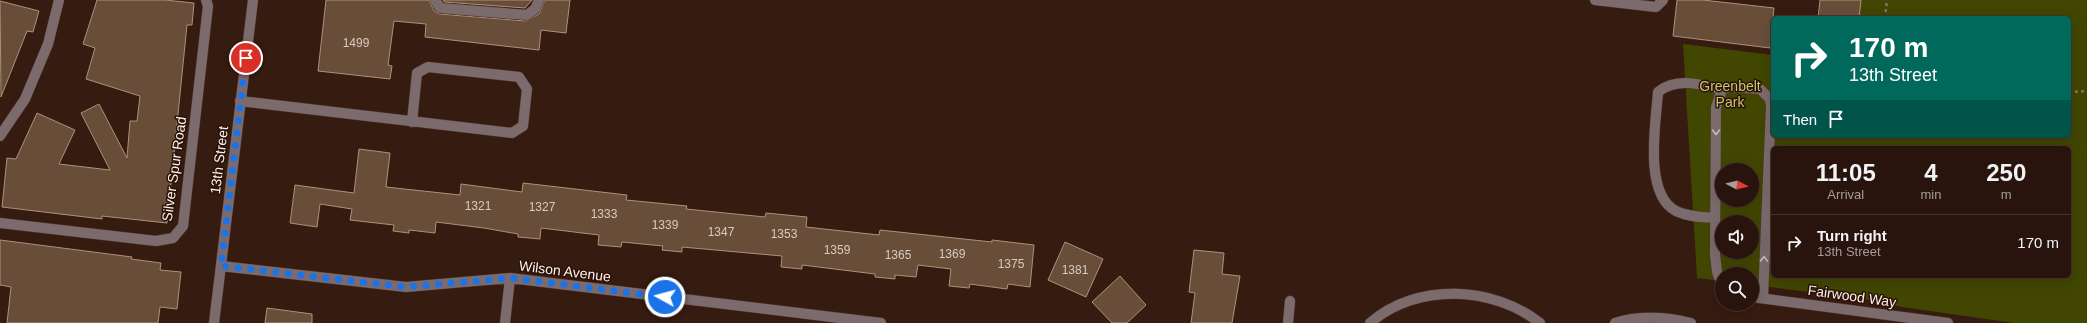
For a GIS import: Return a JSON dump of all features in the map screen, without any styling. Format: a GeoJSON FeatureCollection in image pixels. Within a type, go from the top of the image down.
{"type":"FeatureCollection","features":[{"type":"Feature","properties":{"kind":"street"},"geometry":{"type":"LineString","coordinates":[[0,136],[24,98],[48,44],[59,0]]}},
{"type":"Feature","properties":{"kind":"street","name":"Silver Spur Road"},"geometry":{"type":"LineString","coordinates":[[0,222],[156,241],[173,238],[183,226],[208,6],[206,0]]}},
{"type":"Feature","properties":{"kind":"street","name":"13th Street"},"geometry":{"type":"LineString","coordinates":[[214,323],[253,0]]}},
{"type":"Feature","properties":{"kind":"street"},"geometry":{"type":"LineString","coordinates":[[436,0],[440,8],[527,15],[535,9],[539,0]]}},
{"type":"Feature","properties":{"kind":"street"},"geometry":{"type":"LineString","coordinates":[[1595,0],[1656,7],[1663,0]]}},
{"type":"Feature","properties":{"kind":"street"},"geometry":{"type":"LineString","coordinates":[[240,102],[412,122],[512,133],[523,126],[527,89],[519,77],[428,67],[417,73],[412,122]]}},
{"type":"Feature","properties":{"kind":"street"},"geometry":{"type":"LineString","coordinates":[[1715,218],[1687,215],[1675,210],[1663,197],[1657,185],[1654,160],[1658,92],[1666,85],[1675,82],[1706,85],[1722,90]]}},
{"type":"Feature","properties":{"kind":"street"},"geometry":{"type":"LineString","coordinates":[[1715,215],[1716,106],[1722,90],[1728,87],[1760,89],[1770,99],[1763,298]]}},
{"type":"Feature","properties":{"kind":"street","name":"Wilson Avenue"},"geometry":{"type":"LineString","coordinates":[[221,266],[406,287],[510,278],[881,323]]}},
{"type":"Feature","properties":{"kind":"street"},"geometry":{"type":"LineString","coordinates":[[505,323],[510,278]]}},
{"type":"Feature","properties":{"kind":"street"},"geometry":{"type":"LineString","coordinates":[[1370,323],[1378,316],[1401,304],[1455,292],[1476,294],[1499,300],[1526,311],[1540,323]]}},
{"type":"Feature","properties":{"kind":"street","name":"Fairwood Way"},"geometry":{"type":"LineString","coordinates":[[1759,297],[1948,323]]}},
{"type":"Feature","properties":{"kind":"street"},"geometry":{"type":"LineString","coordinates":[[1288,323],[1290,301]]}},
{"type":"Feature","properties":{"kind":"street"},"geometry":{"type":"LineString","coordinates":[[1615,323],[1628,319],[1659,317],[1691,323]]}},
{"type":"Feature","properties":{"kind":"path"},"geometry":{"type":"LineString","coordinates":[[1885,16],[1887,0]]}},
{"type":"Feature","properties":{"kind":"path"},"geometry":{"type":"LineString","coordinates":[[2071,92],[2087,91]]}},
{"type":"Feature","properties":{"kind":"green space","name":"Greenbelt Park"},"geometry":{"type":"Polygon","coordinates":[[[1861,0],[2087,0],[2087,323],[2014,323],[1902,307],[1860,298],[1759,286],[1759,267],[1715,267],[1715,280],[1697,278],[1683,44],[1771,55],[1771,138],[2071,138],[2071,16],[1859,16],[1861,0]]]}},
{"type":"Feature","properties":{"kind":"building"},"geometry":{"type":"Polygon","coordinates":[[[97,0],[165,0],[194,3],[192,25],[187,25],[167,223],[102,216],[102,219],[2,207],[7,158],[16,159],[37,113],[75,130],[59,164],[110,170],[81,113],[99,104],[127,158],[130,121],[137,121],[140,96],[86,79],[95,48],[83,44],[97,0]]]}},
{"type":"Feature","properties":{"kind":"building"},"geometry":{"type":"Polygon","coordinates":[[[326,0],[429,0],[434,11],[439,14],[526,21],[539,14],[545,0],[570,0],[566,33],[541,30],[539,50],[425,37],[426,24],[394,21],[388,65],[392,66],[390,79],[318,71],[326,0]]]}},
{"type":"Feature","properties":{"kind":"building"},"geometry":{"type":"Polygon","coordinates":[[[443,0],[532,0],[525,8],[444,2],[443,0]]]}},
{"type":"Feature","properties":{"kind":"building"},"geometry":{"type":"Polygon","coordinates":[[[1677,0],[1703,0],[1774,8],[1773,16],[1771,16],[1770,48],[1673,36],[1677,0]]]}},
{"type":"Feature","properties":{"kind":"building"},"geometry":{"type":"Polygon","coordinates":[[[1820,0],[1861,0],[1859,16],[1818,16],[1820,0]]]}},
{"type":"Feature","properties":{"kind":"building"},"geometry":{"type":"Polygon","coordinates":[[[0,1],[39,11],[33,32],[27,31],[1,97],[0,1]]]}},
{"type":"Feature","properties":{"kind":"building"},"geometry":{"type":"Polygon","coordinates":[[[359,149],[390,153],[386,187],[460,195],[461,184],[522,192],[523,183],[627,195],[626,200],[687,206],[686,209],[765,217],[766,213],[807,217],[806,227],[879,235],[880,230],[1034,245],[1030,287],[1008,284],[1007,289],[970,284],[969,288],[949,286],[951,269],[918,265],[916,277],[895,275],[895,279],[875,277],[875,274],[802,265],[802,269],[781,267],[782,256],[682,247],[682,252],[662,250],[663,246],[622,242],[621,247],[598,245],[599,235],[541,228],[540,239],[518,237],[518,234],[484,228],[436,222],[435,233],[409,230],[409,233],[393,231],[394,225],[350,220],[352,209],[320,204],[317,227],[290,223],[295,185],[354,193],[359,149]]]}},
{"type":"Feature","properties":{"kind":"building"},"geometry":{"type":"Polygon","coordinates":[[[0,240],[132,257],[131,259],[161,263],[160,270],[181,272],[177,309],[160,307],[158,323],[7,323],[11,287],[0,285],[0,240]]]}},
{"type":"Feature","properties":{"kind":"building"},"geometry":{"type":"Polygon","coordinates":[[[1065,242],[1103,259],[1086,297],[1048,280],[1065,242]]]}},
{"type":"Feature","properties":{"kind":"building"},"geometry":{"type":"Polygon","coordinates":[[[1194,250],[1224,253],[1222,274],[1240,276],[1232,323],[1191,323],[1195,293],[1189,292],[1194,250]]]}},
{"type":"Feature","properties":{"kind":"building"},"geometry":{"type":"Polygon","coordinates":[[[1120,276],[1146,305],[1127,323],[1112,323],[1092,302],[1120,276]]]}},
{"type":"Feature","properties":{"kind":"building"},"geometry":{"type":"Polygon","coordinates":[[[267,308],[312,314],[312,323],[265,323],[267,308]]]}},
{"type":"Feature","properties":{"kind":"route"},"geometry":{"type":"LineString","coordinates":[[246,58],[221,266],[406,287],[510,278],[665,297]]}}]}
